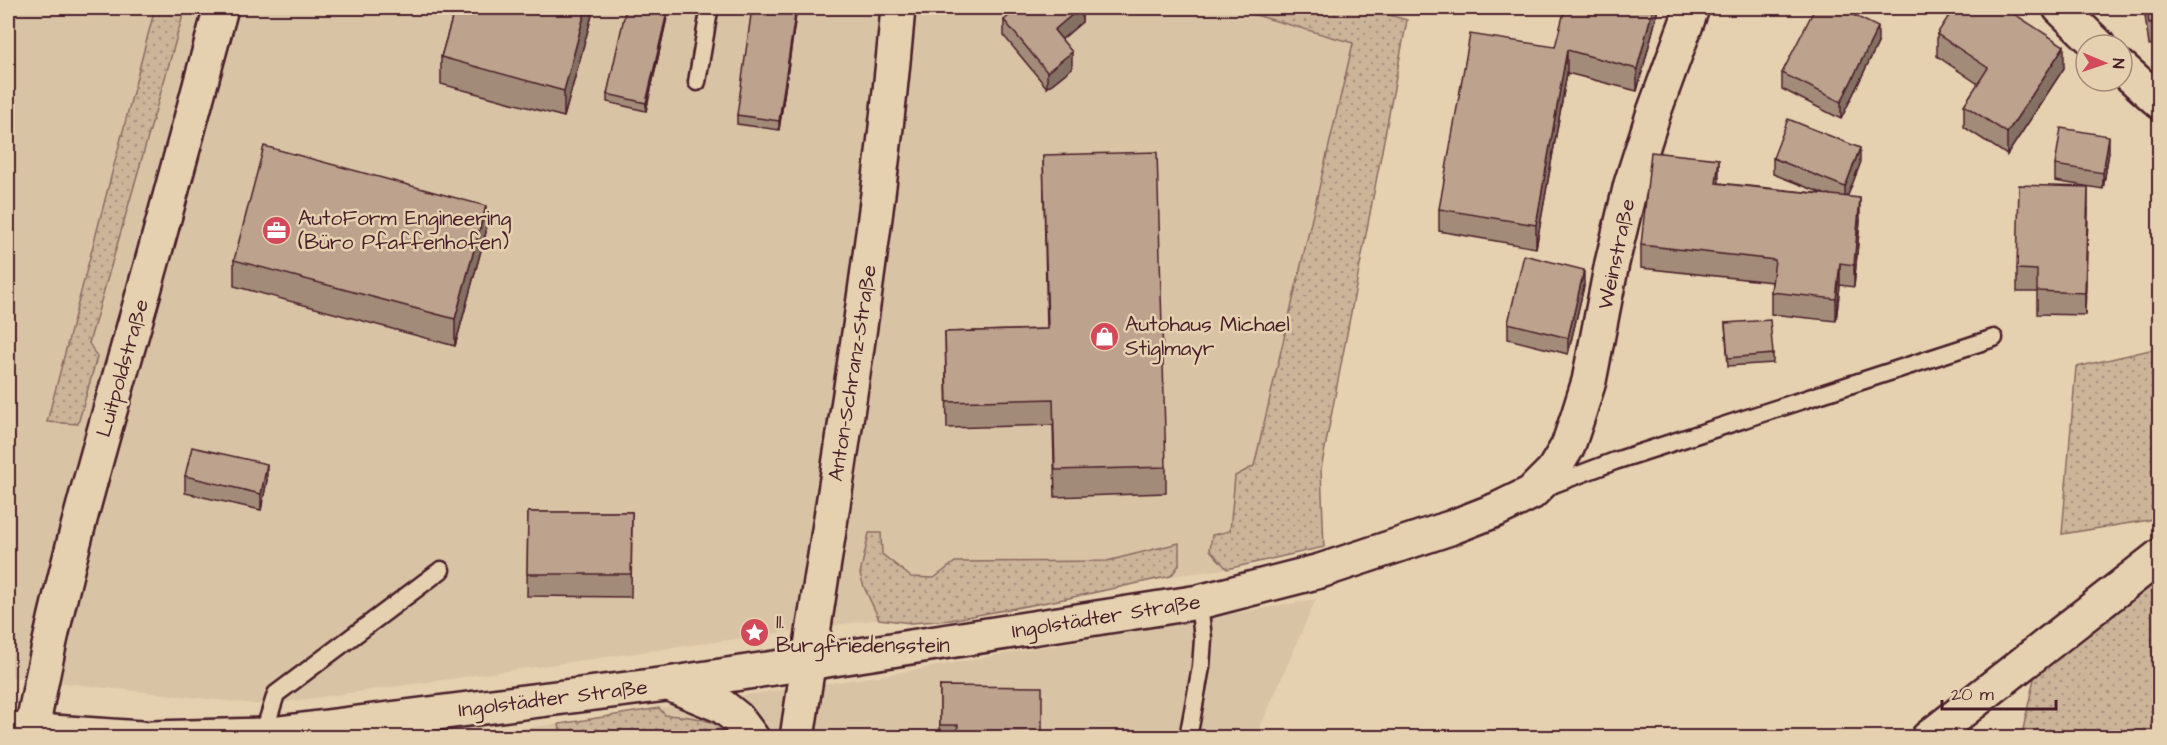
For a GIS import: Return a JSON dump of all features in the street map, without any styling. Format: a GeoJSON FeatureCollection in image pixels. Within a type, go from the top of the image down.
{"type":"FeatureCollection","features":[{"type":"Feature","properties":{"kind":"street","name":"Luitpoldstraße"},"geometry":{"type":"LineString","coordinates":[[20,730],[39,692],[79,521],[221,8]]}},
{"type":"Feature","properties":{"kind":"street","name":"Anton-Schranz-Straße"},"geometry":{"type":"LineString","coordinates":[[797,738],[864,299],[888,118],[898,8]]}},
{"type":"Feature","properties":{"kind":"street","name":"Weinstraße"},"geometry":{"type":"LineString","coordinates":[[1531,493],[1553,471],[1568,446],[1578,416],[1591,372],[1612,263],[1631,184],[1654,112],[1692,8]]}},
{"type":"Feature","properties":{"kind":"street"},"geometry":{"type":"LineString","coordinates":[[2060,8],[2086,33]]}},
{"type":"Feature","properties":{"kind":"street"},"geometry":{"type":"LineString","coordinates":[[2134,79],[2160,102]]}},
{"type":"Feature","properties":{"kind":"street","name":"Ingolstädter Straße"},"geometry":{"type":"LineString","coordinates":[[152,738],[263,735],[667,684],[1199,602],[1320,571],[1450,528],[1531,493]]}},
{"type":"Feature","properties":{"kind":"street"},"geometry":{"type":"LineString","coordinates":[[1928,738],[2160,556]]}},
{"type":"Feature","properties":{"kind":"street","name":"Ingolstädter Straße"},"geometry":{"type":"LineString","coordinates":[[667,684],[722,706],[737,718],[752,738]]}},
{"type":"Feature","properties":{"kind":"street"},"geometry":{"type":"LineString","coordinates":[[20,730],[141,738]]}},
{"type":"Feature","properties":{"kind":"lane"},"geometry":{"type":"LineString","coordinates":[[697,82],[709,11],[705,8]]}},
{"type":"Feature","properties":{"kind":"lane"},"geometry":{"type":"LineString","coordinates":[[1531,493],[1615,461],[1994,338]]}},
{"type":"Feature","properties":{"kind":"lane"},"geometry":{"type":"LineString","coordinates":[[263,735],[276,694],[441,570]]}},
{"type":"Feature","properties":{"kind":"lane"},"geometry":{"type":"LineString","coordinates":[[1188,738],[1201,667],[1203,639],[1199,602]]}},
{"type":"Feature","properties":{"kind":"shaded area"},"geometry":{"type":"Polygon","coordinates":[[[8,8],[1365,8],[1407,20],[1321,469],[1324,547],[1227,569],[1171,576],[950,620],[911,623],[879,619],[264,705],[8,677],[8,8]]]}},
{"type":"Feature","properties":{"kind":"shaded area"},"geometry":{"type":"Polygon","coordinates":[[[155,8],[185,8],[89,343],[97,357],[78,424],[47,422],[155,8]]]}},
{"type":"Feature","properties":{"kind":"shaded area"},"geometry":{"type":"Polygon","coordinates":[[[1231,8],[1365,8],[1407,20],[1321,469],[1324,547],[1227,569],[1210,550],[1212,535],[1230,531],[1235,476],[1254,466],[1353,43],[1231,8]]]}},
{"type":"Feature","properties":{"kind":"shaded area"},"geometry":{"type":"Polygon","coordinates":[[[2159,348],[2159,514],[2149,520],[2062,534],[2076,367],[2159,348]]]}},
{"type":"Feature","properties":{"kind":"shaded area"},"geometry":{"type":"Polygon","coordinates":[[[869,533],[881,533],[882,554],[911,577],[934,578],[955,562],[1107,561],[1179,543],[1179,565],[1171,576],[950,620],[911,623],[879,619],[864,587],[860,574],[869,533]]]}},
{"type":"Feature","properties":{"kind":"shaded area"},"geometry":{"type":"Polygon","coordinates":[[[2159,572],[2159,737],[2033,738],[2022,734],[2035,674],[2159,572]]]}},
{"type":"Feature","properties":{"kind":"shaded area"},"geometry":{"type":"Polygon","coordinates":[[[1316,599],[1256,737],[442,738],[559,724],[879,676],[1316,599]]]}},
{"type":"Feature","properties":{"kind":"shaded area"},"geometry":{"type":"Polygon","coordinates":[[[659,708],[665,715],[684,716],[711,722],[735,737],[561,737],[559,724],[659,708]]]}},
{"type":"Feature","properties":{"kind":"building"},"geometry":{"type":"Polygon","coordinates":[[[455,8],[586,8],[564,91],[441,57],[455,8]]]}},
{"type":"Feature","properties":{"kind":"building"},"geometry":{"type":"Polygon","coordinates":[[[626,8],[668,8],[646,103],[607,94],[626,8]]]}},
{"type":"Feature","properties":{"kind":"building"},"geometry":{"type":"Polygon","coordinates":[[[752,8],[796,8],[779,121],[737,115],[752,8]]]}},
{"type":"Feature","properties":{"kind":"building"},"geometry":{"type":"Polygon","coordinates":[[[1019,8],[1080,8],[1054,30],[1072,52],[1047,72],[1004,20],[1019,8]]]}},
{"type":"Feature","properties":{"kind":"building"},"geometry":{"type":"Polygon","coordinates":[[[1565,8],[1653,8],[1637,69],[1567,50],[1536,225],[1439,209],[1470,34],[1555,47],[1565,8]]]}},
{"type":"Feature","properties":{"kind":"building"},"geometry":{"type":"Polygon","coordinates":[[[1815,8],[1839,8],[1878,27],[1841,102],[1782,73],[1815,8]]]}},
{"type":"Feature","properties":{"kind":"building"},"geometry":{"type":"Polygon","coordinates":[[[1954,8],[2005,8],[2064,46],[2007,133],[1964,105],[1988,68],[1937,34],[1954,8]]]}},
{"type":"Feature","properties":{"kind":"building"},"geometry":{"type":"Polygon","coordinates":[[[2147,8],[2160,8],[2160,21],[2149,23],[2147,8]]]}},
{"type":"Feature","properties":{"kind":"building"},"geometry":{"type":"Polygon","coordinates":[[[1788,119],[1860,148],[1845,187],[1773,158],[1788,119]]]}},
{"type":"Feature","properties":{"kind":"building"},"geometry":{"type":"Polygon","coordinates":[[[2061,128],[2109,136],[2103,173],[2055,165],[2061,128]]]}},
{"type":"Feature","properties":{"kind":"building"},"geometry":{"type":"Polygon","coordinates":[[[264,146],[486,206],[455,319],[234,260],[264,146]]]}},
{"type":"Feature","properties":{"kind":"building"},"geometry":{"type":"Polygon","coordinates":[[[1157,152],[1166,467],[1055,470],[1053,399],[947,402],[945,332],[1048,329],[1043,155],[1157,152]]]}},
{"type":"Feature","properties":{"kind":"building"},"geometry":{"type":"Polygon","coordinates":[[[1651,152],[1719,159],[1716,183],[1860,198],[1854,265],[1840,263],[1836,299],[1771,292],[1775,260],[1641,245],[1651,152]]]}},
{"type":"Feature","properties":{"kind":"building"},"geometry":{"type":"Polygon","coordinates":[[[2019,185],[2088,187],[2085,293],[2037,291],[2037,270],[2017,269],[2019,185]]]}},
{"type":"Feature","properties":{"kind":"building"},"geometry":{"type":"Polygon","coordinates":[[[1524,255],[1584,270],[1568,338],[1508,323],[1524,255]]]}},
{"type":"Feature","properties":{"kind":"building"},"geometry":{"type":"Polygon","coordinates":[[[1770,320],[1773,354],[1728,358],[1725,323],[1770,320]]]}},
{"type":"Feature","properties":{"kind":"building"},"geometry":{"type":"Polygon","coordinates":[[[192,447],[267,464],[261,494],[185,476],[192,447]]]}},
{"type":"Feature","properties":{"kind":"building"},"geometry":{"type":"Polygon","coordinates":[[[528,512],[632,512],[631,574],[527,574],[528,512]]]}},
{"type":"Feature","properties":{"kind":"building"},"geometry":{"type":"Polygon","coordinates":[[[940,686],[1042,687],[1042,738],[957,738],[958,725],[940,725],[940,686]]]}},
{"type":"Feature","properties":{"kind":"place","name":"AutoForm Engineering (Büro Pfaffenhofen)"},"geometry":{"type":"Point","coordinates":[277,230]}},
{"type":"Feature","properties":{"kind":"place","name":"Autohaus Michael Stiglmayr"},"geometry":{"type":"Point","coordinates":[1104,336]}},
{"type":"Feature","properties":{"kind":"place","name":"11. Burgfriedensstein"},"geometry":{"type":"Point","coordinates":[755,633]}}]}
